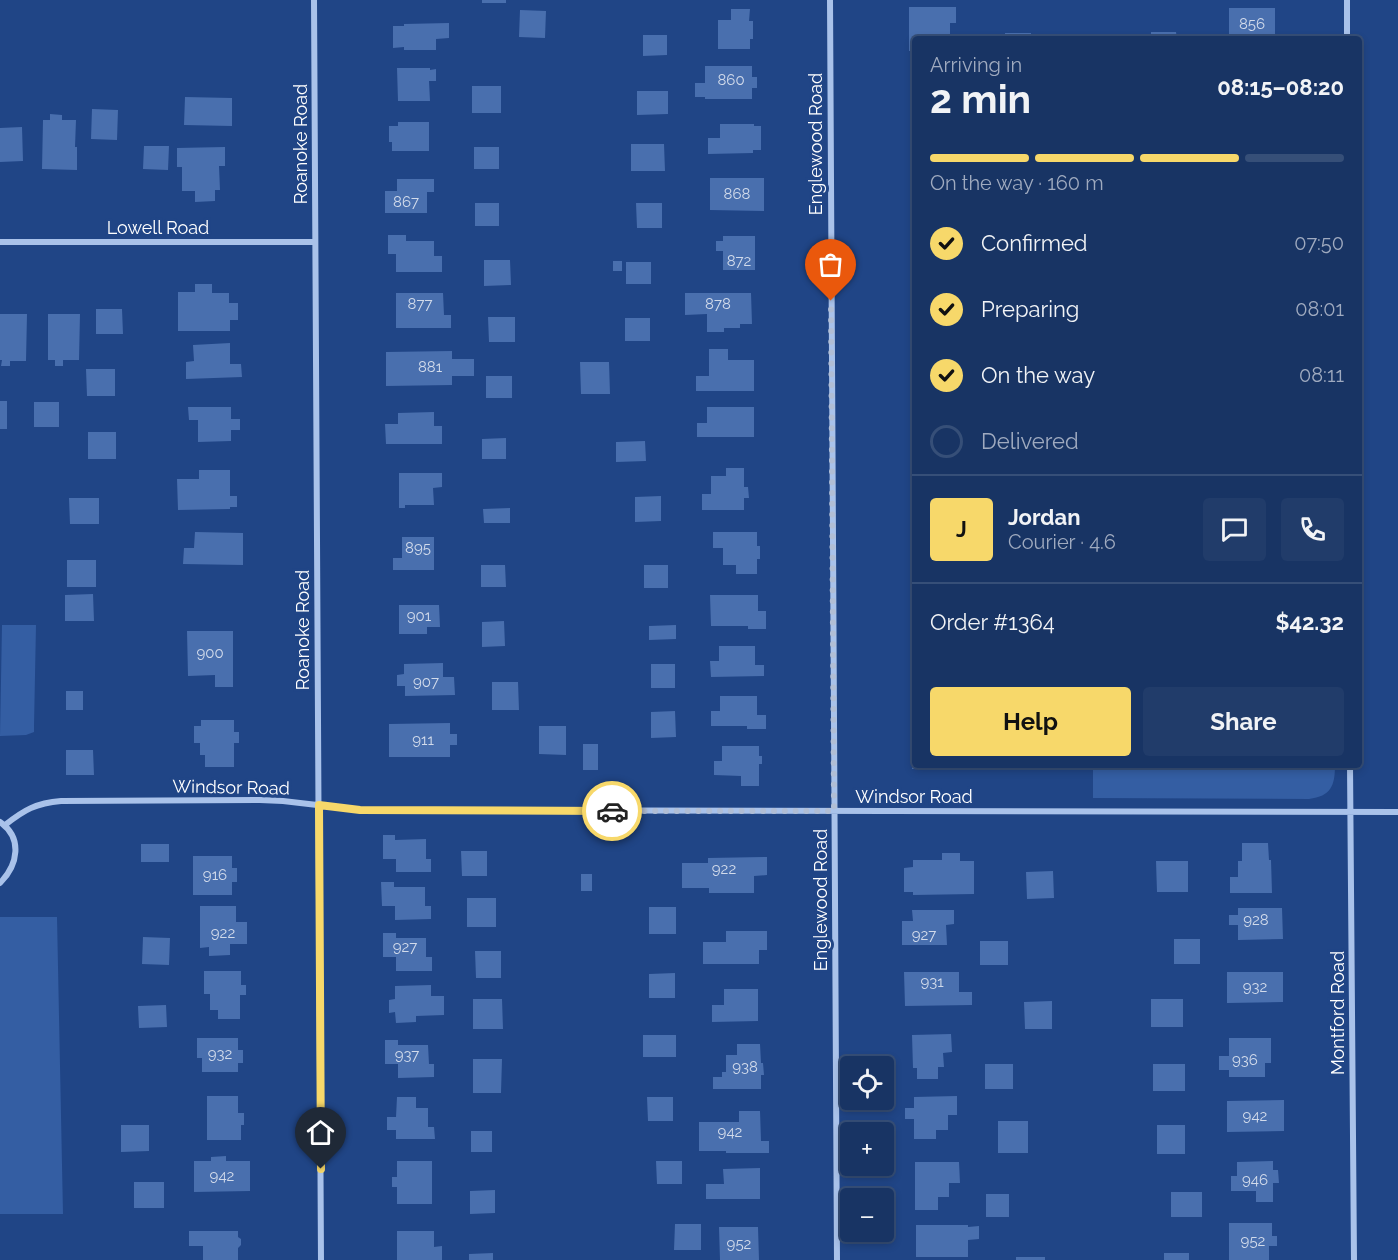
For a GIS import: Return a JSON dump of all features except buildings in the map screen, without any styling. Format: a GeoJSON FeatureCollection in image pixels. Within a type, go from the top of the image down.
{"type":"FeatureCollection","features":[{"type":"Feature","properties":{"kind":"street","name":"Roanoke Road"},"geometry":{"type":"LineString","coordinates":[[314,0],[321,1260]]}},
{"type":"Feature","properties":{"kind":"street","name":"Englewood Road"},"geometry":{"type":"LineString","coordinates":[[830,0],[837,1260]]}},
{"type":"Feature","properties":{"kind":"street"},"geometry":{"type":"LineString","coordinates":[[1347,0],[1347,36]]}},
{"type":"Feature","properties":{"kind":"street","name":"Lowell Road"},"geometry":{"type":"LineString","coordinates":[[0,242],[315,242]]}},
{"type":"Feature","properties":{"kind":"street","name":"Montford Road"},"geometry":{"type":"LineString","coordinates":[[1350,768],[1354,1260]]}},
{"type":"Feature","properties":{"kind":"street","name":"Windsor Road"},"geometry":{"type":"LineString","coordinates":[[0,883],[9,873],[15,861],[16,849],[12,836],[2,823],[37,805],[61,801],[260,800],[360,810],[1398,812]]}},
{"type":"Feature","properties":{"kind":"shaded area"},"geometry":{"type":"Polygon","coordinates":[[[2,625],[36,625],[34,732],[26,735],[0,736],[2,625]]]}},
{"type":"Feature","properties":{"kind":"shaded area"},"geometry":{"type":"Polygon","coordinates":[[[1093,768],[1335,768],[1333,784],[1330,789],[1316,798],[1309,799],[1093,798],[1093,768]]]}},
{"type":"Feature","properties":{"kind":"shaded area"},"geometry":{"type":"Polygon","coordinates":[[[0,917],[57,917],[63,1214],[0,1214],[0,917]]]}},
{"type":"Feature","properties":{"kind":"way so far"},"geometry":{"type":"LineString","coordinates":[[612,811],[834,811],[831,301]]}},
{"type":"Feature","properties":{"kind":"route"},"geometry":{"type":"LineString","coordinates":[[321,1169],[319,805],[360,810],[612,811]]}}]}
